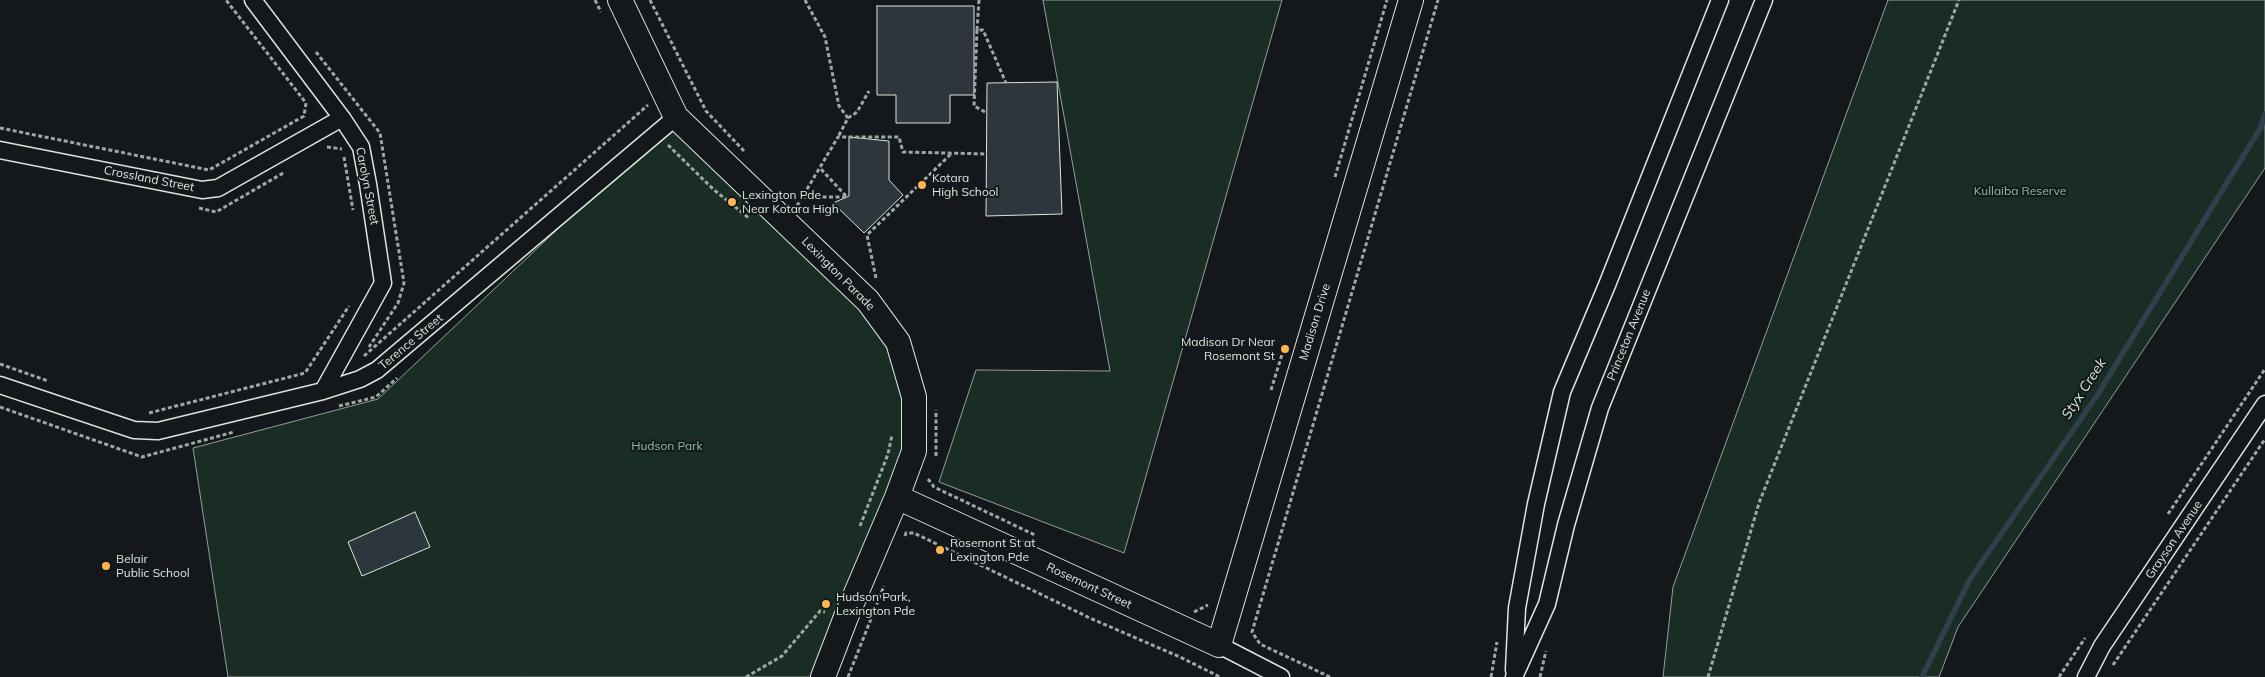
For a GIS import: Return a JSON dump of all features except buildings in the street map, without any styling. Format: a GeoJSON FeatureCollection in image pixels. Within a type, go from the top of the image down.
{"type":"FeatureCollection","features":[{"type":"Feature","properties":{"kind":"main road","name":"Lexington Parade"},"geometry":{"type":"LineString","coordinates":[[620,0],[676,117],[868,301],[898,342],[914,397],[914,451],[823,677]]}},
{"type":"Feature","properties":{"kind":"main road","name":"Madison Drive"},"geometry":{"type":"LineString","coordinates":[[1219,645],[1411,0]]}},
{"type":"Feature","properties":{"kind":"main road","name":"Rosemont Street"},"geometry":{"type":"LineString","coordinates":[[897,497],[1219,645]]}},
{"type":"Feature","properties":{"kind":"street","name":"Carolyn Street"},"geometry":{"type":"LineString","coordinates":[[253,0],[342,118],[361,148],[383,283],[322,391]]}},
{"type":"Feature","properties":{"kind":"street","name":"Princeton Avenue"},"geometry":{"type":"LineString","coordinates":[[1513,677],[1517,608],[1536,504],[1562,392],[1611,276],[1720,0]]}},
{"type":"Feature","properties":{"kind":"street","name":"Princeton Avenue"},"geometry":{"type":"LineString","coordinates":[[1513,677],[1547,604],[1566,525],[1600,408],[1764,0]]}},
{"type":"Feature","properties":{"kind":"street","name":"Terence Street"},"geometry":{"type":"LineString","coordinates":[[0,386],[134,430],[158,432],[322,391],[360,379],[378,370],[676,117]]}},
{"type":"Feature","properties":{"kind":"street","name":"Crossland Street"},"geometry":{"type":"LineString","coordinates":[[0,150],[202,190],[218,188],[342,118]]}},
{"type":"Feature","properties":{"kind":"street","name":"Grayson Avenue"},"geometry":{"type":"LineString","coordinates":[[2086,677],[2102,646],[2265,404]]}},
{"type":"Feature","properties":{"kind":"street","name":"Rosemont Street"},"geometry":{"type":"LineString","coordinates":[[1219,645],[1281,677]]}},
{"type":"Feature","properties":{"kind":"path"},"geometry":{"type":"LineString","coordinates":[[0,128],[209,170],[304,116],[306,103],[226,0]]}},
{"type":"Feature","properties":{"kind":"path"},"geometry":{"type":"LineString","coordinates":[[650,0],[706,111],[745,152]]}},
{"type":"Feature","properties":{"kind":"path"},"geometry":{"type":"LineString","coordinates":[[805,0],[825,37],[839,106],[848,118]]}},
{"type":"Feature","properties":{"kind":"path"},"geometry":{"type":"LineString","coordinates":[[979,0],[974,106],[987,113]]}},
{"type":"Feature","properties":{"kind":"path"},"geometry":{"type":"LineString","coordinates":[[1332,186],[1387,0]]}},
{"type":"Feature","properties":{"kind":"path"},"geometry":{"type":"LineString","coordinates":[[1330,677],[1260,644],[1252,632],[1438,0]]}},
{"type":"Feature","properties":{"kind":"path"},"geometry":{"type":"LineString","coordinates":[[1708,677],[1759,503],[1959,0]]}},
{"type":"Feature","properties":{"kind":"path"},"geometry":{"type":"LineString","coordinates":[[977,30],[983,30],[1006,83]]}},
{"type":"Feature","properties":{"kind":"path"},"geometry":{"type":"LineString","coordinates":[[790,200],[796,207],[848,118],[857,112],[869,91]]}},
{"type":"Feature","properties":{"kind":"path"},"geometry":{"type":"LineString","coordinates":[[358,361],[648,106]]}},
{"type":"Feature","properties":{"kind":"path"},"geometry":{"type":"LineString","coordinates":[[838,137],[899,137],[903,152],[987,154]]}},
{"type":"Feature","properties":{"kind":"path"},"geometry":{"type":"LineString","coordinates":[[663,145],[670,145],[713,189],[757,224]]}},
{"type":"Feature","properties":{"kind":"path"},"geometry":{"type":"LineString","coordinates":[[321,151],[329,146],[342,148],[354,218]]}},
{"type":"Feature","properties":{"kind":"path"},"geometry":{"type":"LineString","coordinates":[[876,278],[867,236],[952,153]]}},
{"type":"Feature","properties":{"kind":"path"},"geometry":{"type":"LineString","coordinates":[[802,197],[847,197],[820,168]]}},
{"type":"Feature","properties":{"kind":"path"},"geometry":{"type":"LineString","coordinates":[[196,208],[216,212],[289,170]]}},
{"type":"Feature","properties":{"kind":"path"},"geometry":{"type":"LineString","coordinates":[[145,413],[304,373],[350,304]]}},
{"type":"Feature","properties":{"kind":"path"},"geometry":{"type":"LineString","coordinates":[[1269,398],[1285,344]]}},
{"type":"Feature","properties":{"kind":"path"},"geometry":{"type":"LineString","coordinates":[[0,364],[56,384]]}},
{"type":"Feature","properties":{"kind":"path"},"geometry":{"type":"LineString","coordinates":[[858,530],[888,454],[893,430]]}},
{"type":"Feature","properties":{"kind":"path"},"geometry":{"type":"LineString","coordinates":[[2111,669],[2265,439]]}},
{"type":"Feature","properties":{"kind":"path"},"geometry":{"type":"LineString","coordinates":[[928,479],[934,487],[1036,536]]}},
{"type":"Feature","properties":{"kind":"path"},"geometry":{"type":"LineString","coordinates":[[903,540],[906,533],[914,533],[1092,619],[1180,657],[1220,677]]}},
{"type":"Feature","properties":{"kind":"path"},"geometry":{"type":"LineString","coordinates":[[848,677],[887,578]]}},
{"type":"Feature","properties":{"kind":"path"},"geometry":{"type":"LineString","coordinates":[[1193,612],[1208,606],[1211,596]]}},
{"type":"Feature","properties":{"kind":"path"},"geometry":{"type":"LineString","coordinates":[[746,677],[782,656],[820,611],[827,613],[830,606]]}},
{"type":"Feature","properties":{"kind":"path"},"geometry":{"type":"LineString","coordinates":[[1540,677],[1548,641]]}},
{"type":"Feature","properties":{"kind":"green space"},"geometry":{"type":"Polygon","coordinates":[[[1043,0],[1282,0],[1124,553],[939,482],[976,370],[1110,371],[1043,0]]]}},
{"type":"Feature","properties":{"kind":"green space","name":"Kullaiba Reserve"},"geometry":{"type":"Polygon","coordinates":[[[1888,0],[2265,0],[2265,168],[1958,627],[1939,677],[1663,677],[1673,587],[1888,0]]]}},
{"type":"Feature","properties":{"kind":"green space","name":"Hudson Park"},"geometry":{"type":"Polygon","coordinates":[[[676,117],[898,342],[914,451],[823,677],[228,677],[193,448],[378,399],[676,117]]]}},
{"type":"Feature","properties":{"kind":"waterway","name":"Styx Creek"},"geometry":{"type":"LineString","coordinates":[[1922,677],[1970,579],[2098,394],[2261,127],[2265,114]]}},
{"type":"Feature","properties":{"kind":"place","name":"Kotara High School"},"geometry":{"type":"Point","coordinates":[922,185]}},
{"type":"Feature","properties":{"kind":"place","name":"Lexington Pde Near Kotara High"},"geometry":{"type":"Point","coordinates":[732,202]}},
{"type":"Feature","properties":{"kind":"place","name":"Madison Dr Near Rosemont St"},"geometry":{"type":"Point","coordinates":[1285,349]}},
{"type":"Feature","properties":{"kind":"place","name":"Rosemont St at Lexington Pde"},"geometry":{"type":"Point","coordinates":[940,550]}},
{"type":"Feature","properties":{"kind":"place","name":"Belair Public School"},"geometry":{"type":"Point","coordinates":[106,566]}},
{"type":"Feature","properties":{"kind":"place","name":"Hudson Park, Lexington Pde"},"geometry":{"type":"Point","coordinates":[826,604]}}]}
